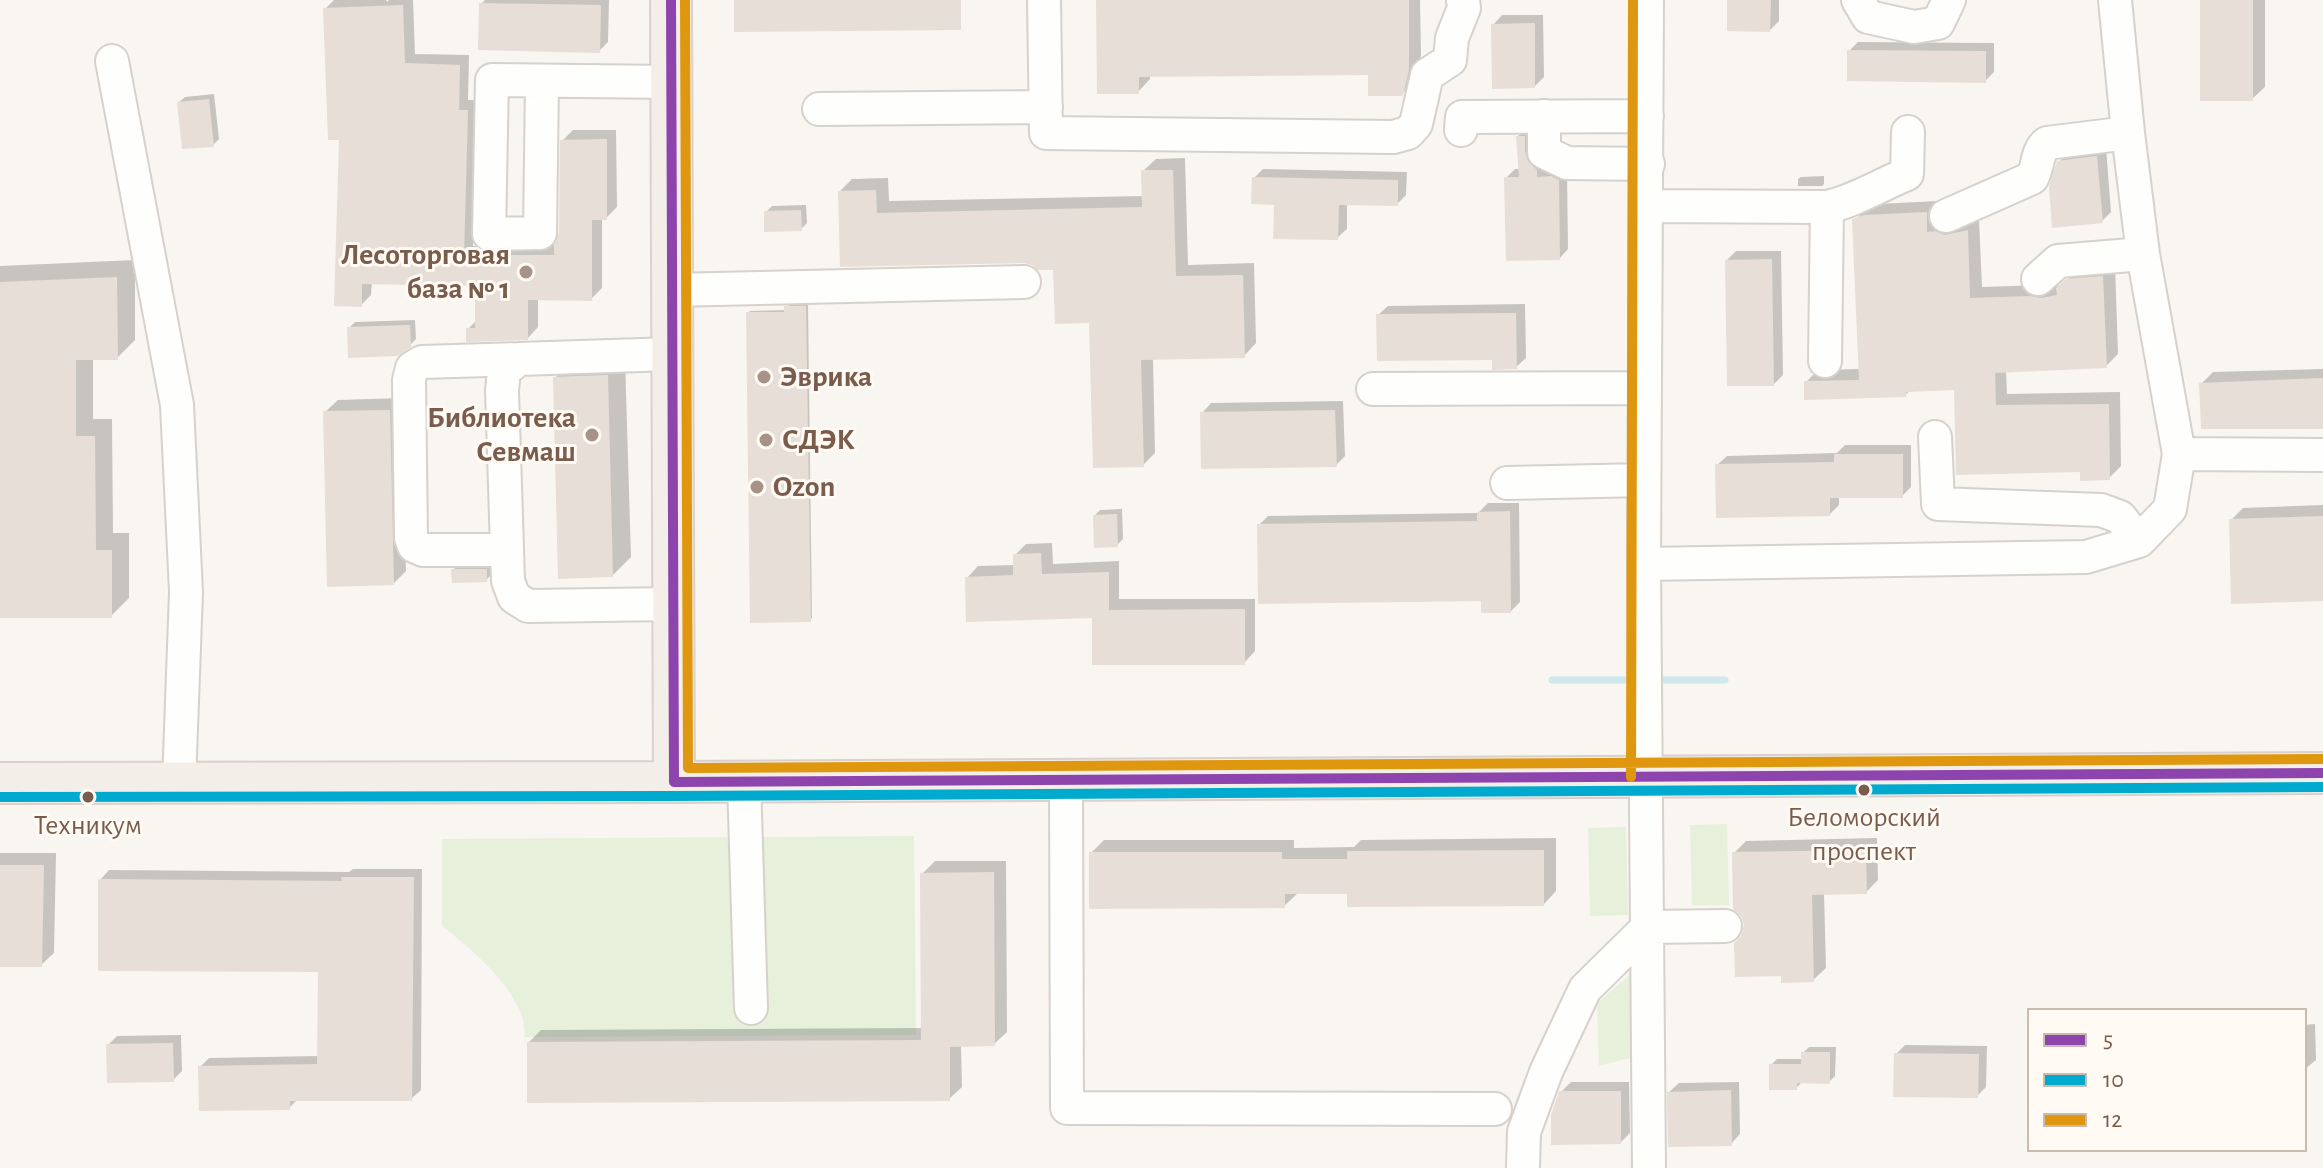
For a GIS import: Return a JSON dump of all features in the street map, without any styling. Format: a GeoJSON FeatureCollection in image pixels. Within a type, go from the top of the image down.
{"type":"FeatureCollection","features":[{"type":"Feature","properties":{"kind":"main road"},"geometry":{"type":"LineString","coordinates":[[671,0],[674,782]]}},
{"type":"Feature","properties":{"kind":"main road"},"geometry":{"type":"LineString","coordinates":[[0,783],[2323,773]]}},
{"type":"Feature","properties":{"kind":"street"},"geometry":{"type":"LineString","coordinates":[[1044,0],[1046,133],[1393,137],[1408,133],[1416,124],[1427,75],[1450,60],[1452,38],[1464,8],[1463,0]]}},
{"type":"Feature","properties":{"kind":"street"},"geometry":{"type":"LineString","coordinates":[[1647,0],[1644,564],[1649,1168]]}},
{"type":"Feature","properties":{"kind":"street"},"geometry":{"type":"LineString","coordinates":[[1858,0],[1868,17],[1914,27],[1938,23],[1949,0]]}},
{"type":"Feature","properties":{"kind":"street"},"geometry":{"type":"LineString","coordinates":[[1644,564],[2086,557],[2139,541],[2170,509],[2179,454],[2143,254],[2115,0]]}},
{"type":"Feature","properties":{"kind":"street"},"geometry":{"type":"LineString","coordinates":[[112,61],[177,405],[186,592],[179,783]]}},
{"type":"Feature","properties":{"kind":"street"},"geometry":{"type":"LineString","coordinates":[[542,81],[540,233],[489,234],[492,80],[672,82]]}},
{"type":"Feature","properties":{"kind":"street"},"geometry":{"type":"LineString","coordinates":[[819,109],[1046,107]]}},
{"type":"Feature","properties":{"kind":"street"},"geometry":{"type":"LineString","coordinates":[[1544,116],[1544,152],[1567,163],[1648,164]]}},
{"type":"Feature","properties":{"kind":"street"},"geometry":{"type":"LineString","coordinates":[[1461,130],[1462,117],[1647,116]]}},
{"type":"Feature","properties":{"kind":"street"},"geometry":{"type":"LineString","coordinates":[[1647,206],[1827,207],[1850,202],[1870,189],[1907,174],[1908,132]]}},
{"type":"Feature","properties":{"kind":"street"},"geometry":{"type":"LineString","coordinates":[[1946,216],[2032,178],[2039,154],[2047,143],[2128,133]]}},
{"type":"Feature","properties":{"kind":"street"},"geometry":{"type":"LineString","coordinates":[[1825,361],[1827,207]]}},
{"type":"Feature","properties":{"kind":"street"},"geometry":{"type":"LineString","coordinates":[[2038,279],[2058,261],[2143,254]]}},
{"type":"Feature","properties":{"kind":"street"},"geometry":{"type":"LineString","coordinates":[[672,290],[1024,282]]}},
{"type":"Feature","properties":{"kind":"street"},"geometry":{"type":"LineString","coordinates":[[507,550],[423,550],[414,546],[411,538],[409,380],[412,368],[422,362],[673,354]]}},
{"type":"Feature","properties":{"kind":"street"},"geometry":{"type":"LineString","coordinates":[[519,359],[504,371],[502,390],[508,581],[514,597],[528,606],[674,604]]}},
{"type":"Feature","properties":{"kind":"street"},"geometry":{"type":"LineString","coordinates":[[1373,389],[1645,388]]}},
{"type":"Feature","properties":{"kind":"street"},"geometry":{"type":"LineString","coordinates":[[1935,437],[1938,504],[2101,510],[2120,517],[2139,541]]}},
{"type":"Feature","properties":{"kind":"street"},"geometry":{"type":"LineString","coordinates":[[2179,454],[2323,455]]}},
{"type":"Feature","properties":{"kind":"street"},"geometry":{"type":"LineString","coordinates":[[1507,483],[1644,480]]}},
{"type":"Feature","properties":{"kind":"street"},"geometry":{"type":"LineString","coordinates":[[1066,780],[1067,1108],[1495,1109]]}},
{"type":"Feature","properties":{"kind":"street"},"geometry":{"type":"LineString","coordinates":[[744,781],[751,1008]]}},
{"type":"Feature","properties":{"kind":"street"},"geometry":{"type":"LineString","coordinates":[[1523,1168],[1524,1132],[1564,1030],[1585,989],[1648,927],[1725,926]]}},
{"type":"Feature","properties":{"kind":"green space"},"geometry":{"type":"Polygon","coordinates":[[[1727,824],[1729,905],[1692,905],[1690,825],[1727,824]]]}},
{"type":"Feature","properties":{"kind":"green space"},"geometry":{"type":"Polygon","coordinates":[[[1626,827],[1628,915],[1590,916],[1588,828],[1626,827]]]}},
{"type":"Feature","properties":{"kind":"green space"},"geometry":{"type":"Polygon","coordinates":[[[914,836],[916,1035],[525,1037],[521,1014],[505,986],[475,954],[442,926],[442,839],[914,836]]]}},
{"type":"Feature","properties":{"kind":"green space"},"geometry":{"type":"Polygon","coordinates":[[[1634,971],[1633,1057],[1599,1066],[1597,1003],[1634,971]]]}},
{"type":"Feature","properties":{"kind":"building"},"geometry":{"type":"Polygon","coordinates":[[[734,0],[961,0],[961,30],[734,32],[734,0]]]}},
{"type":"Feature","properties":{"kind":"building"},"geometry":{"type":"Polygon","coordinates":[[[1096,0],[1409,0],[1409,69],[1403,96],[1368,96],[1368,75],[1139,77],[1139,94],[1097,94],[1096,0]]]}},
{"type":"Feature","properties":{"kind":"building"},"geometry":{"type":"Polygon","coordinates":[[[1727,0],[1771,0],[1770,32],[1727,31],[1727,0]]]}},
{"type":"Feature","properties":{"kind":"building"},"geometry":{"type":"Polygon","coordinates":[[[2200,0],[2253,0],[2253,101],[2200,101],[2200,0]]]}},
{"type":"Feature","properties":{"kind":"building"},"geometry":{"type":"Polygon","coordinates":[[[479,3],[601,5],[600,53],[478,50],[479,3]]]}},
{"type":"Feature","properties":{"kind":"building"},"geometry":{"type":"Polygon","coordinates":[[[403,5],[405,63],[460,65],[459,110],[468,110],[464,255],[554,255],[559,233],[560,140],[607,139],[607,220],[592,220],[592,301],[528,300],[528,340],[466,342],[466,328],[475,328],[475,286],[362,284],[362,307],[334,306],[339,140],[328,140],[323,8],[403,5]]]}},
{"type":"Feature","properties":{"kind":"building"},"geometry":{"type":"Polygon","coordinates":[[[1535,23],[1535,88],[1492,89],[1491,24],[1535,23]]]}},
{"type":"Feature","properties":{"kind":"building"},"geometry":{"type":"Polygon","coordinates":[[[1847,50],[1986,51],[1986,83],[1847,81],[1847,50]]]}},
{"type":"Feature","properties":{"kind":"building"},"geometry":{"type":"Polygon","coordinates":[[[209,99],[214,147],[182,149],[177,102],[209,99]]]}},
{"type":"Feature","properties":{"kind":"building"},"geometry":{"type":"Polygon","coordinates":[[[1516,136],[1525,136],[1525,152],[1528,161],[1537,170],[1537,177],[1551,176],[1559,180],[1560,260],[1506,261],[1504,177],[1519,177],[1516,136]]]}},
{"type":"Feature","properties":{"kind":"building"},"geometry":{"type":"Polygon","coordinates":[[[2097,156],[2103,223],[2052,228],[2049,187],[2057,161],[2097,156]]]}},
{"type":"Feature","properties":{"kind":"building"},"geometry":{"type":"Polygon","coordinates":[[[1141,170],[1173,170],[1176,276],[1243,275],[1245,358],[1141,360],[1144,467],[1093,468],[1089,323],[1055,324],[1053,270],[1038,270],[1024,263],[840,267],[838,191],[876,190],[877,213],[1142,207],[1141,170]]]}},
{"type":"Feature","properties":{"kind":"building"},"geometry":{"type":"Polygon","coordinates":[[[1252,177],[1398,180],[1398,206],[1339,205],[1338,240],[1273,239],[1274,205],[1251,204],[1252,177]]]}},
{"type":"Feature","properties":{"kind":"building"},"geometry":{"type":"Polygon","coordinates":[[[801,210],[802,231],[764,232],[764,211],[801,210]]]}},
{"type":"Feature","properties":{"kind":"building"},"geometry":{"type":"Polygon","coordinates":[[[1927,212],[1927,232],[1945,235],[1968,230],[1970,298],[2041,298],[2057,295],[2056,288],[2066,279],[2103,276],[2107,368],[1995,373],[1996,405],[2109,404],[2110,480],[2080,481],[2080,472],[1956,475],[1954,390],[1906,392],[1906,397],[1804,400],[1804,381],[1859,380],[1852,219],[1864,215],[1927,212]]]}},
{"type":"Feature","properties":{"kind":"building"},"geometry":{"type":"Polygon","coordinates":[[[1772,259],[1774,386],[1727,386],[1725,260],[1772,259]]]}},
{"type":"Feature","properties":{"kind":"building"},"geometry":{"type":"Polygon","coordinates":[[[117,277],[118,360],[76,360],[76,436],[95,436],[96,550],[112,550],[112,618],[0,618],[0,282],[117,277]]]}},
{"type":"Feature","properties":{"kind":"building"},"geometry":{"type":"Polygon","coordinates":[[[784,306],[806,306],[811,622],[750,623],[746,312],[784,312],[784,306]]]}},
{"type":"Feature","properties":{"kind":"building"},"geometry":{"type":"Polygon","coordinates":[[[1516,313],[1517,369],[1492,370],[1492,360],[1377,361],[1376,314],[1516,313]]]}},
{"type":"Feature","properties":{"kind":"building"},"geometry":{"type":"Polygon","coordinates":[[[410,325],[411,347],[397,356],[348,358],[347,327],[410,325]]]}},
{"type":"Feature","properties":{"kind":"building"},"geometry":{"type":"Polygon","coordinates":[[[608,375],[613,577],[558,579],[553,377],[608,375]]]}},
{"type":"Feature","properties":{"kind":"building"},"geometry":{"type":"Polygon","coordinates":[[[2323,378],[2323,429],[2201,429],[2199,383],[2323,378]]]}},
{"type":"Feature","properties":{"kind":"building"},"geometry":{"type":"Polygon","coordinates":[[[390,410],[394,585],[327,587],[323,411],[390,410]]]}},
{"type":"Feature","properties":{"kind":"building"},"geometry":{"type":"Polygon","coordinates":[[[1335,410],[1337,467],[1201,469],[1200,412],[1335,410]]]}},
{"type":"Feature","properties":{"kind":"building"},"geometry":{"type":"Polygon","coordinates":[[[1834,454],[1903,454],[1903,498],[1830,498],[1830,516],[1716,518],[1715,464],[1834,462],[1834,454]]]}},
{"type":"Feature","properties":{"kind":"building"},"geometry":{"type":"Polygon","coordinates":[[[1510,511],[1511,613],[1481,613],[1481,601],[1258,604],[1257,524],[1477,521],[1477,512],[1510,511]]]}},
{"type":"Feature","properties":{"kind":"building"},"geometry":{"type":"Polygon","coordinates":[[[1117,514],[1118,547],[1094,548],[1093,515],[1117,514]]]}},
{"type":"Feature","properties":{"kind":"building"},"geometry":{"type":"Polygon","coordinates":[[[2323,516],[2323,601],[2231,604],[2229,519],[2323,516]]]}},
{"type":"Feature","properties":{"kind":"building"},"geometry":{"type":"Polygon","coordinates":[[[1041,553],[1042,574],[1109,572],[1109,610],[1245,609],[1245,665],[1092,665],[1092,618],[966,622],[965,577],[1013,575],[1013,554],[1041,553]]]}},
{"type":"Feature","properties":{"kind":"building"},"geometry":{"type":"Polygon","coordinates":[[[451,569],[487,569],[487,582],[452,583],[451,569]]]}},
{"type":"Feature","properties":{"kind":"building"},"geometry":{"type":"Polygon","coordinates":[[[1544,850],[1544,906],[1347,907],[1347,894],[1285,894],[1285,908],[1089,909],[1089,852],[1282,852],[1282,859],[1347,859],[1347,851],[1544,850]]]}},
{"type":"Feature","properties":{"kind":"building"},"geometry":{"type":"Polygon","coordinates":[[[1866,850],[1867,894],[1812,895],[1814,982],[1781,983],[1781,976],[1735,977],[1734,943],[1741,936],[1744,925],[1741,916],[1733,909],[1732,852],[1866,850]]]}},
{"type":"Feature","properties":{"kind":"building"},"geometry":{"type":"Polygon","coordinates":[[[0,865],[44,865],[42,967],[0,967],[0,865]]]}},
{"type":"Feature","properties":{"kind":"building"},"geometry":{"type":"Polygon","coordinates":[[[994,872],[995,1046],[950,1047],[950,1101],[527,1103],[527,1042],[921,1040],[920,873],[994,872]]]}},
{"type":"Feature","properties":{"kind":"building"},"geometry":{"type":"Polygon","coordinates":[[[341,877],[414,877],[412,1101],[290,1101],[290,1110],[199,1111],[198,1066],[317,1064],[318,972],[98,971],[98,879],[342,881],[341,877]]]}},
{"type":"Feature","properties":{"kind":"building"},"geometry":{"type":"Polygon","coordinates":[[[173,1043],[174,1082],[107,1083],[106,1044],[173,1043]]]}},
{"type":"Feature","properties":{"kind":"building"},"geometry":{"type":"Polygon","coordinates":[[[1801,1052],[1830,1052],[1830,1084],[1797,1083],[1797,1090],[1769,1090],[1769,1064],[1801,1064],[1801,1052]]]}},
{"type":"Feature","properties":{"kind":"building"},"geometry":{"type":"Polygon","coordinates":[[[1894,1053],[1979,1054],[1978,1098],[1893,1097],[1894,1053]]]}},
{"type":"Feature","properties":{"kind":"building"},"geometry":{"type":"Polygon","coordinates":[[[1731,1090],[1732,1146],[1668,1147],[1667,1092],[1731,1090]]]}},
{"type":"Feature","properties":{"kind":"building"},"geometry":{"type":"Polygon","coordinates":[[[1559,1091],[1621,1091],[1621,1144],[1551,1145],[1551,1115],[1559,1091]]]}},
{"type":"Feature","properties":{"kind":"waterway"},"geometry":{"type":"LineString","coordinates":[[1552,680],[1625,680]]}},
{"type":"Feature","properties":{"kind":"waterway"},"geometry":{"type":"LineString","coordinates":[[1664,680],[1725,680]]}},
{"type":"Feature","properties":{"kind":"transit line","name":"5"},"geometry":{"type":"LineString","coordinates":[[671,0],[674,782]]}},
{"type":"Feature","properties":{"kind":"transit line","name":"12"},"geometry":{"type":"LineString","coordinates":[[685,0],[688,768],[2323,759]]}},
{"type":"Feature","properties":{"kind":"transit line","name":"12"},"geometry":{"type":"LineString","coordinates":[[1631,777],[1633,0]]}},
{"type":"Feature","properties":{"kind":"transit line","name":"5"},"geometry":{"type":"LineString","coordinates":[[674,782],[2323,773]]}},
{"type":"Feature","properties":{"kind":"transit line","name":"10"},"geometry":{"type":"LineString","coordinates":[[0,797],[2323,787]]}},
{"type":"Feature","properties":{"kind":"place","name":"Лесоторговая база № 1"},"geometry":{"type":"Point","coordinates":[526,272]}},
{"type":"Feature","properties":{"kind":"place","name":"Эврика"},"geometry":{"type":"Point","coordinates":[764,377]}},
{"type":"Feature","properties":{"kind":"place","name":"Библиотека Севмаш"},"geometry":{"type":"Point","coordinates":[592,435]}},
{"type":"Feature","properties":{"kind":"place","name":"СДЭК"},"geometry":{"type":"Point","coordinates":[766,440]}},
{"type":"Feature","properties":{"kind":"place","name":"Ozon"},"geometry":{"type":"Point","coordinates":[757,487]}},
{"type":"Feature","properties":{"kind":"place","name":"Беломорский проспект"},"geometry":{"type":"Point","coordinates":[1864,790]}},
{"type":"Feature","properties":{"kind":"place","name":"Техникум"},"geometry":{"type":"Point","coordinates":[88,797]}}]}
